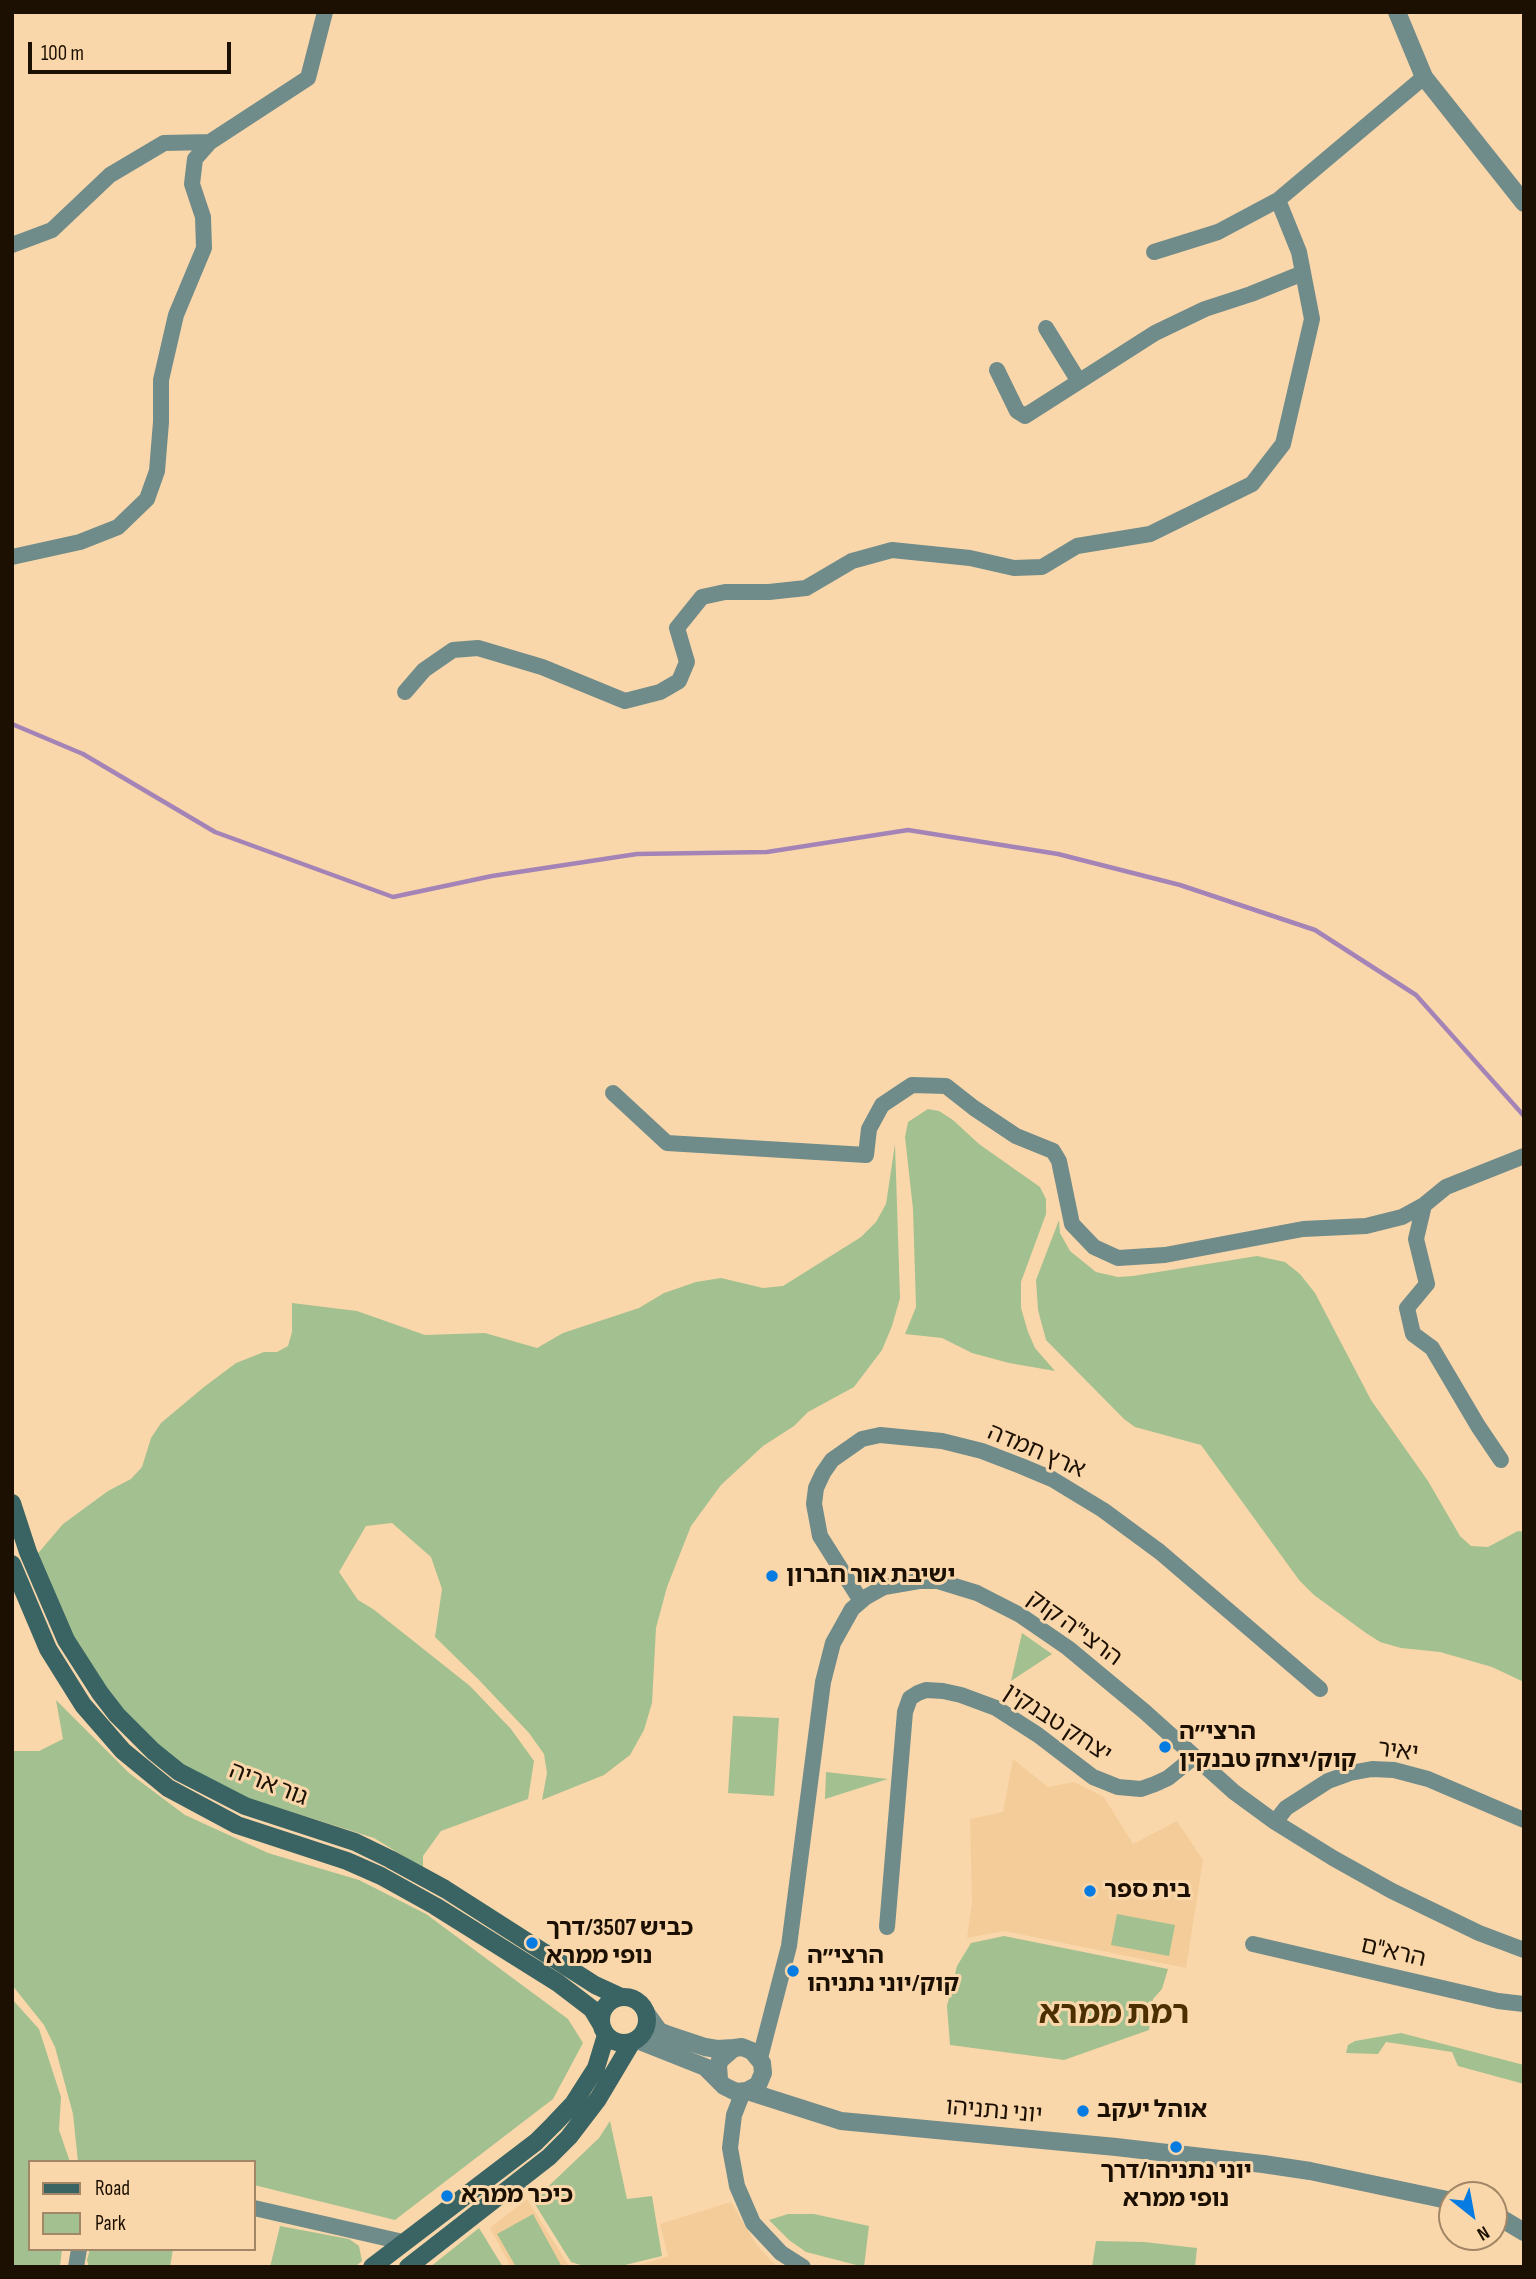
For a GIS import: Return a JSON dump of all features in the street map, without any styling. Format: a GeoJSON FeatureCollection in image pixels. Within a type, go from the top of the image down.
{"type":"FeatureCollection","features":[{"type":"Feature","properties":{"kind":"main road","name":"גור אריה"},"geometry":{"type":"LineString","coordinates":[[12,1503],[28,1552],[66,1640],[117,1715],[153,1751],[179,1772],[245,1807],[355,1842],[390,1859],[445,1889],[595,1985],[621,1997]]}},
{"type":"Feature","properties":{"kind":"main road","name":"גור אריה"},"geometry":{"type":"LineString","coordinates":[[12,1564],[48,1649],[83,1705],[123,1751],[168,1788],[237,1825],[347,1861],[381,1876],[435,1906],[558,1983],[592,2009],[603,2030]]}},
{"type":"Feature","properties":{"kind":"main road"},"geometry":{"type":"LineString","coordinates":[[375,2264],[536,2142],[554,2124],[573,2104],[596,2068],[603,2030],[603,2010],[614,1999],[621,1997],[637,2000],[646,2013],[646,2028],[634,2041],[598,2099],[569,2137],[549,2157],[408,2267]]}},
{"type":"Feature","properties":{"kind":"main road"},"geometry":{"type":"LineString","coordinates":[[603,2030],[618,2043],[634,2041]]}},
{"type":"Feature","properties":{"kind":"street"},"geometry":{"type":"LineString","coordinates":[[12,557],[79,542],[118,527],[147,499],[157,471],[161,422],[160,380],[176,315],[204,248],[203,218],[192,184],[195,159],[210,142],[308,78],[325,12]]}},
{"type":"Feature","properties":{"kind":"street"},"geometry":{"type":"LineString","coordinates":[[1397,12],[1424,77],[1524,202]]}},
{"type":"Feature","properties":{"kind":"street"},"geometry":{"type":"LineString","coordinates":[[1154,252],[1218,232],[1278,200],[1424,77]]}},
{"type":"Feature","properties":{"kind":"street"},"geometry":{"type":"LineString","coordinates":[[12,245],[52,230],[110,175],[164,144],[210,142]]}},
{"type":"Feature","properties":{"kind":"street"},"geometry":{"type":"LineString","coordinates":[[405,692],[424,670],[453,650],[478,648],[542,667],[625,701],[660,692],[679,681],[687,662],[677,628],[702,597],[725,592],[769,592],[806,588],[852,561],[892,550],[970,558],[1014,568],[1042,567],[1077,546],[1150,534],[1252,484],[1283,444],[1312,319],[1299,252],[1278,200]]}},
{"type":"Feature","properties":{"kind":"street"},"geometry":{"type":"LineString","coordinates":[[997,370],[1017,411],[1025,416],[1035,412],[1078,380],[1168,327],[1205,309],[1303,273]]}},
{"type":"Feature","properties":{"kind":"street"},"geometry":{"type":"LineString","coordinates":[[1046,328],[1078,380]]}},
{"type":"Feature","properties":{"kind":"street"},"geometry":{"type":"LineString","coordinates":[[613,1093],[667,1143],[866,1155],[869,1129],[882,1105],[912,1085],[946,1086],[1016,1136],[1053,1151],[1059,1161],[1073,1224],[1094,1247],[1118,1258],[1165,1255],[1303,1229],[1366,1226],[1402,1217],[1424,1205],[1446,1186],[1524,1156]]}},
{"type":"Feature","properties":{"kind":"street"},"geometry":{"type":"LineString","coordinates":[[1424,1205],[1416,1239],[1427,1284],[1407,1308],[1413,1334],[1432,1348],[1478,1426],[1502,1460]]}},
{"type":"Feature","properties":{"kind":"street","name":"ארץ חמדה"},"geometry":{"type":"LineString","coordinates":[[861,1601],[820,1536],[814,1504],[816,1488],[823,1473],[832,1460],[862,1439],[880,1435],[942,1441],[982,1451],[1052,1479],[1103,1510],[1160,1552],[1320,1689]]}},
{"type":"Feature","properties":{"kind":"street","name":"הרצי\"ה קוק"},"geometry":{"type":"LineString","coordinates":[[762,2063],[789,1946],[823,1682],[833,1643],[852,1609],[861,1601],[884,1587],[919,1581],[948,1584],[998,1603],[1040,1627],[1145,1712],[1234,1792],[1275,1822],[1392,1891],[1479,1933],[1524,1950]]}},
{"type":"Feature","properties":{"kind":"street","name":"יצחק טבנקין"},"geometry":{"type":"LineString","coordinates":[[887,1927],[905,1712],[910,1698],[918,1693],[926,1690],[943,1691],[996,1709],[1038,1735],[1094,1777],[1118,1787],[1142,1788],[1155,1784],[1168,1778],[1194,1758]]}},
{"type":"Feature","properties":{"kind":"street","name":"יאיר"},"geometry":{"type":"LineString","coordinates":[[1275,1822],[1286,1808],[1328,1781],[1372,1769],[1394,1770],[1427,1779],[1524,1820]]}},
{"type":"Feature","properties":{"kind":"street","name":"הרא\"ם"},"geometry":{"type":"LineString","coordinates":[[1253,1944],[1498,2001],[1524,2004]]}},
{"type":"Feature","properties":{"kind":"street","name":"הרצי\"ה קוק"},"geometry":{"type":"LineString","coordinates":[[738,2048],[755,2036],[774,2006]]}},
{"type":"Feature","properties":{"kind":"street"},"geometry":{"type":"LineString","coordinates":[[646,2013],[659,2031],[705,2047],[752,2051],[762,2063],[758,2085],[745,2092],[737,2104],[733,2121],[730,2148],[737,2186],[753,2224],[781,2253],[803,2267]]}},
{"type":"Feature","properties":{"kind":"street"},"geometry":{"type":"LineString","coordinates":[[634,2041],[705,2067],[736,2092],[745,2092]]}},
{"type":"Feature","properties":{"kind":"street"},"geometry":{"type":"LineString","coordinates":[[733,2121],[718,2066],[720,2060],[738,2048]]}},
{"type":"Feature","properties":{"kind":"street","name":"יוני נתניהו"},"geometry":{"type":"LineString","coordinates":[[762,2063],[776,2087],[822,2116]]}},
{"type":"Feature","properties":{"kind":"street","name":"יוני נתניהו"},"geometry":{"type":"LineString","coordinates":[[745,2092],[841,2121],[1263,2164],[1331,2175],[1438,2198]]}},
{"type":"Feature","properties":{"kind":"street"},"geometry":{"type":"LineString","coordinates":[[256,2208],[403,2242]]}},
{"type":"Feature","properties":{"kind":"street"},"geometry":{"type":"LineString","coordinates":[[1508,2222],[1524,2232]]}},
{"type":"Feature","properties":{"kind":"street"},"geometry":{"type":"LineString","coordinates":[[362,2231],[377,2248],[375,2264]]}},
{"type":"Feature","properties":{"kind":"shaded area"},"geometry":{"type":"Polygon","coordinates":[[[1013,1759],[1048,1787],[1074,1782],[1104,1797],[1133,1844],[1177,1821],[1203,1860],[1186,1968],[1004,1931],[967,1938],[972,1902],[970,1819],[1003,1812],[1013,1759]]]}},
{"type":"Feature","properties":{"kind":"shaded area"},"geometry":{"type":"Polygon","coordinates":[[[527,2199],[570,2267],[511,2267],[490,2228],[527,2199]]]}},
{"type":"Feature","properties":{"kind":"shaded area"},"geometry":{"type":"Polygon","coordinates":[[[731,2202],[756,2244],[777,2267],[633,2267],[668,2256],[660,2224],[731,2202]]]}},
{"type":"Feature","properties":{"kind":"green space"},"geometry":{"type":"Polygon","coordinates":[[[928,1109],[939,1111],[953,1120],[979,1144],[1040,1187],[1046,1199],[1046,1214],[1021,1282],[1021,1308],[1035,1348],[1055,1371],[972,1353],[942,1338],[905,1334],[916,1307],[913,1209],[905,1137],[908,1122],[928,1109]]]}},
{"type":"Feature","properties":{"kind":"green space"},"geometry":{"type":"Polygon","coordinates":[[[895,1144],[900,1298],[882,1350],[854,1387],[808,1412],[794,1426],[763,1446],[721,1485],[691,1526],[667,1587],[656,1628],[652,1703],[644,1730],[630,1755],[604,1775],[542,1800],[547,1773],[544,1754],[529,1733],[435,1637],[442,1589],[431,1557],[392,1523],[366,1526],[339,1572],[358,1600],[470,1686],[511,1729],[534,1761],[528,1799],[441,1831],[423,1856],[423,1868],[374,1838],[248,1798],[176,1762],[137,1727],[85,1662],[34,1558],[63,1524],[108,1491],[131,1479],[142,1467],[151,1438],[161,1423],[204,1387],[236,1363],[264,1352],[277,1352],[288,1346],[292,1332],[292,1303],[357,1311],[425,1335],[485,1333],[537,1348],[563,1333],[639,1308],[664,1293],[696,1282],[721,1278],[763,1288],[783,1286],[861,1237],[876,1222],[886,1204],[895,1144]]]}},
{"type":"Feature","properties":{"kind":"green space"},"geometry":{"type":"Polygon","coordinates":[[[1059,1220],[1060,1233],[1070,1251],[1096,1272],[1118,1277],[1257,1256],[1285,1262],[1300,1274],[1315,1293],[1371,1400],[1428,1481],[1460,1536],[1471,1546],[1488,1547],[1518,1531],[1524,1532],[1524,1682],[1492,1667],[1440,1652],[1401,1648],[1380,1642],[1366,1633],[1314,1595],[1299,1580],[1201,1445],[1135,1427],[1124,1419],[1046,1340],[1038,1310],[1036,1280],[1059,1220]]]}},
{"type":"Feature","properties":{"kind":"green space"},"geometry":{"type":"Polygon","coordinates":[[[1022,1633],[1052,1654],[1011,1681],[1022,1633]]]}},
{"type":"Feature","properties":{"kind":"green space"},"geometry":{"type":"Polygon","coordinates":[[[56,1700],[129,1773],[185,1815],[268,1853],[359,1880],[426,1914],[568,2019],[583,2043],[553,2099],[395,2220],[256,2185],[256,2160],[78,2160],[73,2114],[55,2047],[44,2025],[12,1985],[12,1751],[39,1751],[63,1739],[56,1700]]]}},
{"type":"Feature","properties":{"kind":"green space"},"geometry":{"type":"Polygon","coordinates":[[[733,1716],[779,1718],[774,1796],[728,1793],[733,1716]]]}},
{"type":"Feature","properties":{"kind":"green space"},"geometry":{"type":"Polygon","coordinates":[[[826,1772],[888,1779],[825,1799],[826,1772]]]}},
{"type":"Feature","properties":{"kind":"green space"},"geometry":{"type":"Polygon","coordinates":[[[1117,1914],[1175,1925],[1169,1956],[1111,1945],[1117,1914]]]}},
{"type":"Feature","properties":{"kind":"green space"},"geometry":{"type":"Polygon","coordinates":[[[1004,1936],[1168,1969],[1162,1989],[1153,1999],[1149,2030],[1064,2060],[950,2045],[947,2006],[957,1966],[971,1943],[1004,1936]]]}},
{"type":"Feature","properties":{"kind":"green space"},"geometry":{"type":"Polygon","coordinates":[[[12,1999],[39,2029],[61,2097],[59,2130],[69,2160],[28,2160],[28,2251],[62,2251],[60,2267],[12,2267],[12,1999]]]}},
{"type":"Feature","properties":{"kind":"green space"},"geometry":{"type":"Polygon","coordinates":[[[1401,2033],[1524,2065],[1524,2084],[1458,2066],[1452,2052],[1386,2042],[1378,2054],[1346,2053],[1348,2045],[1355,2041],[1401,2033]]]}},
{"type":"Feature","properties":{"kind":"green space"},"geometry":{"type":"Polygon","coordinates":[[[610,2121],[627,2199],[652,2196],[662,2256],[617,2267],[587,2267],[571,2262],[533,2201],[599,2138],[610,2121]]]}},
{"type":"Feature","properties":{"kind":"green space"},"geometry":{"type":"Polygon","coordinates":[[[533,2214],[562,2267],[516,2267],[497,2234],[533,2214]]]}},
{"type":"Feature","properties":{"kind":"green space"},"geometry":{"type":"Polygon","coordinates":[[[788,2214],[814,2214],[869,2226],[864,2267],[806,2252],[769,2220],[788,2214]]]}},
{"type":"Feature","properties":{"kind":"green space"},"geometry":{"type":"Polygon","coordinates":[[[280,2226],[349,2239],[359,2246],[362,2261],[355,2267],[270,2267],[280,2226]]]}},
{"type":"Feature","properties":{"kind":"green space"},"geometry":{"type":"Polygon","coordinates":[[[479,2228],[503,2267],[430,2267],[479,2228]]]}},
{"type":"Feature","properties":{"kind":"green space"},"geometry":{"type":"Polygon","coordinates":[[[1096,2241],[1144,2242],[1197,2248],[1195,2267],[1092,2267],[1096,2241]]]}},
{"type":"Feature","properties":{"kind":"green space"},"geometry":{"type":"Polygon","coordinates":[[[89,2251],[173,2251],[170,2267],[89,2267],[87,2260],[89,2251]]]}},
{"type":"Feature","properties":{"kind":"waterway"},"geometry":{"type":"LineString","coordinates":[[12,724],[83,754],[215,832],[393,897],[492,876],[637,854],[767,852],[908,830],[1058,854],[1180,885],[1315,930],[1416,995],[1524,1116]]}},
{"type":"Feature","properties":{"kind":"place","name":"ישיבת אור חברון"},"geometry":{"type":"Point","coordinates":[772,1576]}},
{"type":"Feature","properties":{"kind":"place","name":"הרצי״ה קוק/יצחק טבנקין"},"geometry":{"type":"Point","coordinates":[1165,1747]}},
{"type":"Feature","properties":{"kind":"place","name":"בית ספר"},"geometry":{"type":"Point","coordinates":[1090,1891]}},
{"type":"Feature","properties":{"kind":"place","name":"כביש 3507/דרך נופי ממרא"},"geometry":{"type":"Point","coordinates":[532,1943]}},
{"type":"Feature","properties":{"kind":"place","name":"הרצי״ה קוק/יוני נתניהו"},"geometry":{"type":"Point","coordinates":[793,1971]}},
{"type":"Feature","properties":{"kind":"place","name":"אוהל יעקב"},"geometry":{"type":"Point","coordinates":[1083,2111]}},
{"type":"Feature","properties":{"kind":"place","name":"יוני נתניהו/דרך נופי ממרא"},"geometry":{"type":"Point","coordinates":[1176,2147]}},
{"type":"Feature","properties":{"kind":"place","name":"כיכר ממרא"},"geometry":{"type":"Point","coordinates":[447,2196]}},
{"type":"Feature","properties":{"kind":"district","name":"רמת ממרא"},"geometry":{"type":"Point","coordinates":[1114,2015]}}]}
